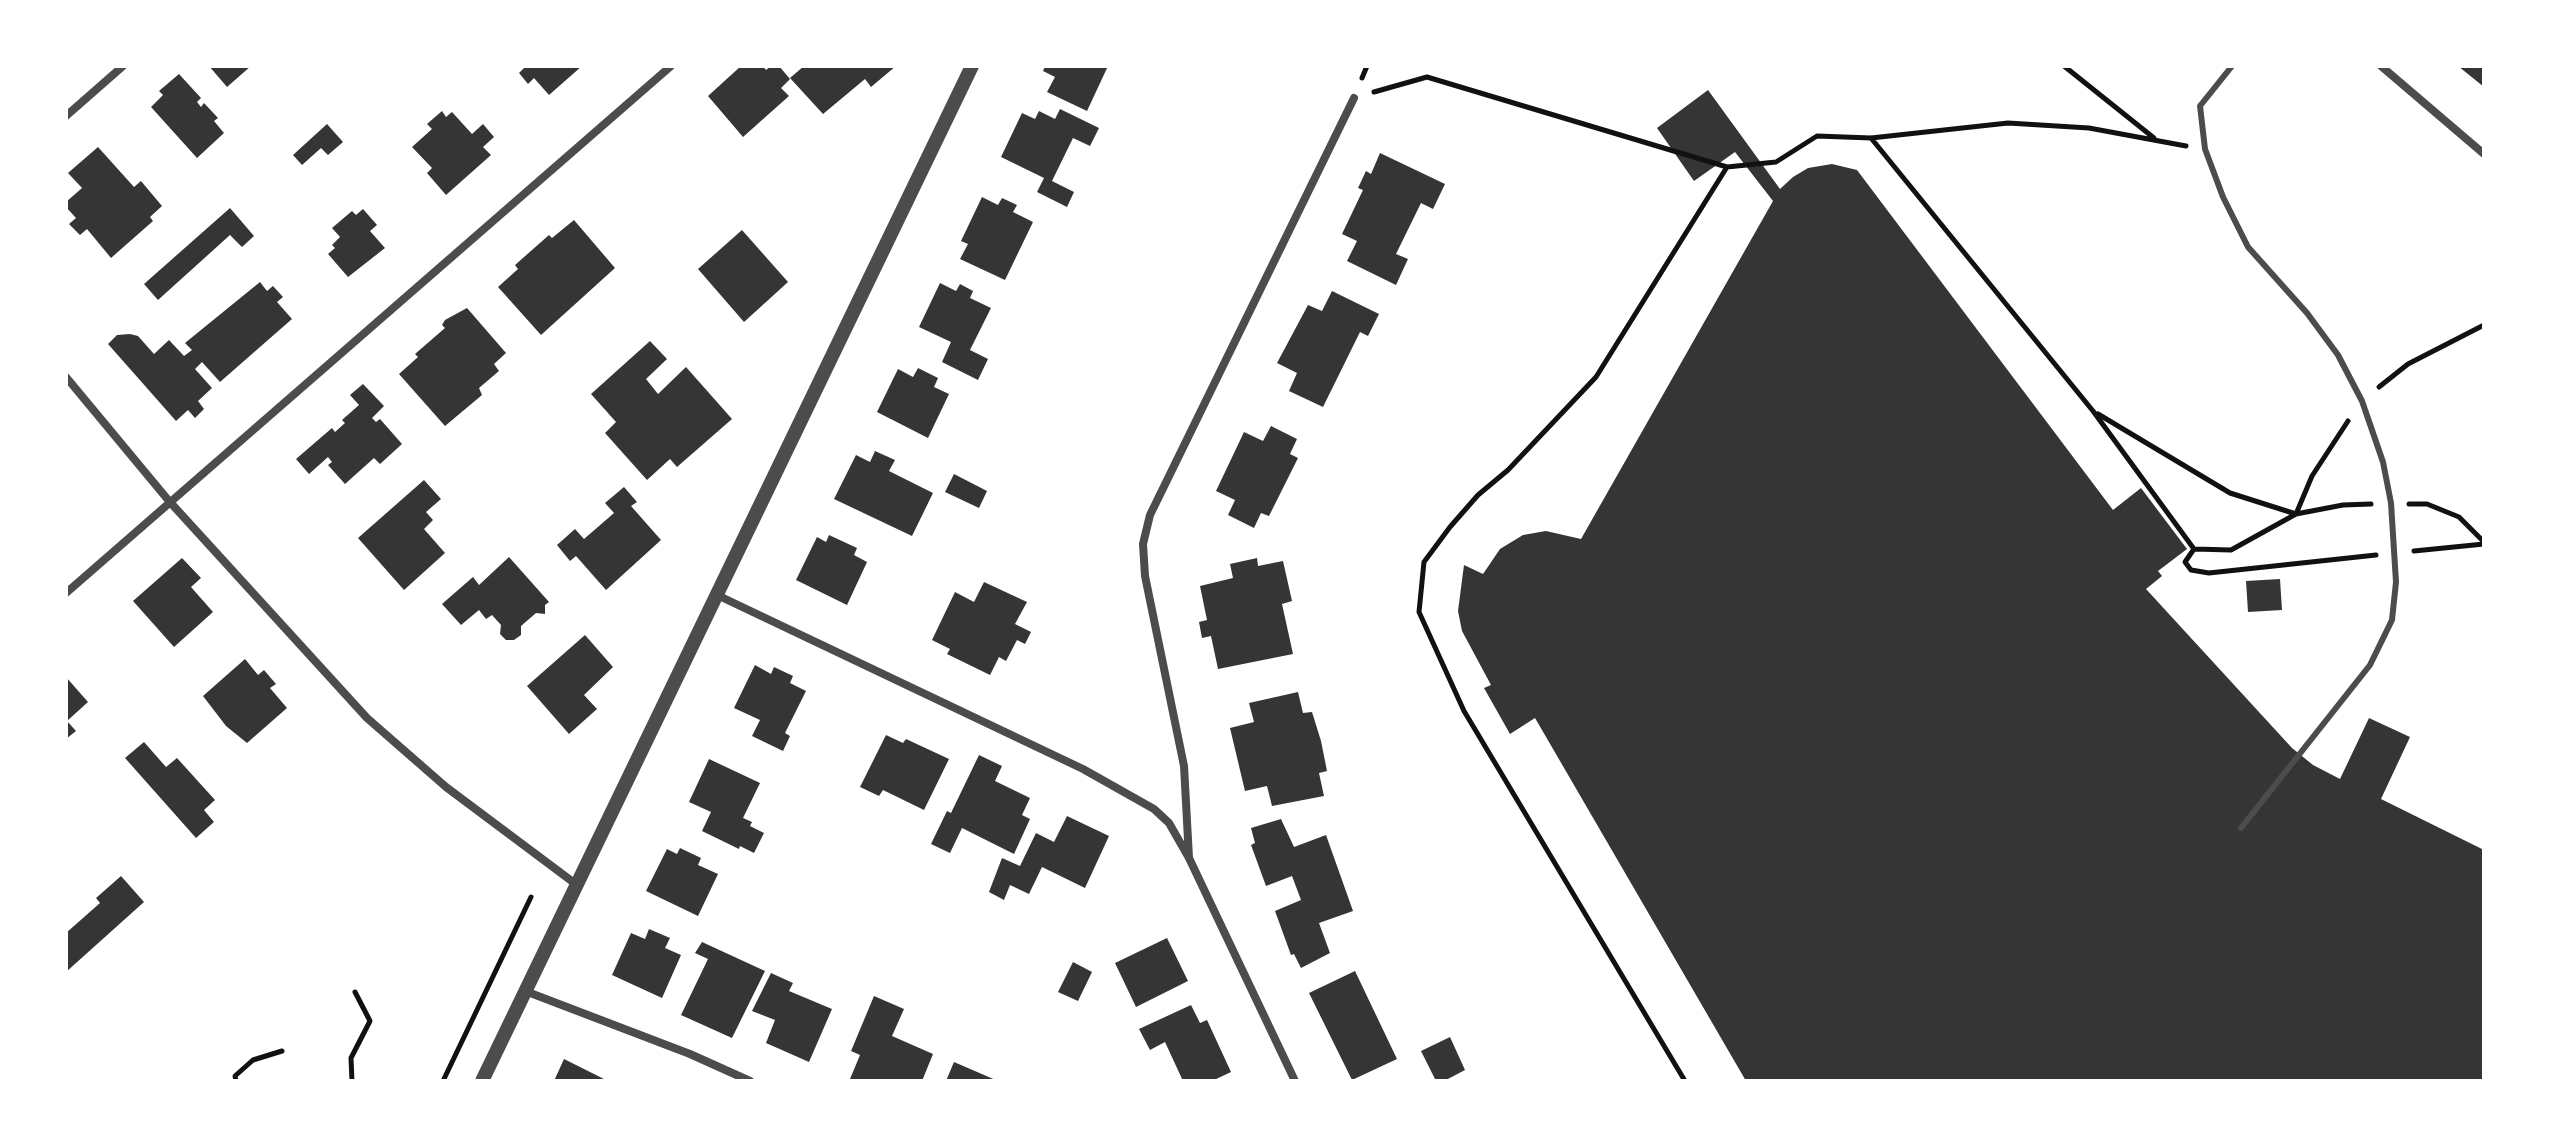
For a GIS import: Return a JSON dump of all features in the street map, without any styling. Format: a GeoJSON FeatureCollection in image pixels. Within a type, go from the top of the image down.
{"type":"FeatureCollection","features":[{"type":"Feature","properties":{"kind":"street"},"geometry":{"type":"LineString","coordinates":[[66,116],[123,66]]}},
{"type":"Feature","properties":{"kind":"street"},"geometry":{"type":"LineString","coordinates":[[66,593],[671,66]]}},
{"type":"Feature","properties":{"kind":"street"},"geometry":{"type":"LineString","coordinates":[[482,1081],[972,66]]}},
{"type":"Feature","properties":{"kind":"street"},"geometry":{"type":"LineString","coordinates":[[2381,66],[2484,154]]}},
{"type":"Feature","properties":{"kind":"street"},"geometry":{"type":"LineString","coordinates":[[1189,858],[1184,766],[1145,576],[1143,544],[1150,515],[1354,98]]}},
{"type":"Feature","properties":{"kind":"street"},"geometry":{"type":"LineString","coordinates":[[66,377],[169,501],[367,718],[446,787],[577,885]]}},
{"type":"Feature","properties":{"kind":"street"},"geometry":{"type":"LineString","coordinates":[[717,595],[1132,795],[1154,809],[1169,823],[1189,858],[1295,1081]]}},
{"type":"Feature","properties":{"kind":"street"},"geometry":{"type":"LineString","coordinates":[[525,991],[690,1054],[750,1081]]}},
{"type":"Feature","properties":{"kind":"lane"},"geometry":{"type":"LineString","coordinates":[[2232,66],[2200,106],[2205,149],[2223,197],[2248,247],[2307,313],[2338,355],[2362,401],[2383,462],[2391,503],[2396,582],[2392,620],[2370,665],[2241,828]]}},
{"type":"Feature","properties":{"kind":"path"},"geometry":{"type":"LineString","coordinates":[[2064,66],[2155,139]]}},
{"type":"Feature","properties":{"kind":"path"},"geometry":{"type":"LineString","coordinates":[[1354,98],[1427,77],[1727,167],[1776,162],[1817,136],[1871,138],[2008,123],[2089,128],[2205,149]]}},
{"type":"Feature","properties":{"kind":"path"},"geometry":{"type":"LineString","coordinates":[[1871,138],[2093,411],[2194,549]]}},
{"type":"Feature","properties":{"kind":"path"},"geometry":{"type":"LineString","coordinates":[[1685,1081],[1464,711],[1419,612],[1424,562],[1478,495],[1508,470],[1596,377],[1727,167]]}},
{"type":"Feature","properties":{"kind":"path"},"geometry":{"type":"LineString","coordinates":[[2296,514],[2312,476],[2362,401],[2408,364],[2484,325]]}},
{"type":"Feature","properties":{"kind":"path"},"geometry":{"type":"LineString","coordinates":[[2093,411],[2230,493],[2296,514]]}},
{"type":"Feature","properties":{"kind":"path"},"geometry":{"type":"LineString","coordinates":[[2194,549],[2231,550],[2296,514],[2343,505],[2391,503],[2427,504],[2459,517],[2484,543]]}},
{"type":"Feature","properties":{"kind":"path"},"geometry":{"type":"LineString","coordinates":[[2194,549],[2185,562],[2191,570],[2209,573],[2484,543]]}},
{"type":"Feature","properties":{"kind":"path"},"geometry":{"type":"LineString","coordinates":[[443,1081],[531,897]]}},
{"type":"Feature","properties":{"kind":"path"},"geometry":{"type":"LineString","coordinates":[[352,1081],[351,1058],[370,1021],[355,992]]}},
{"type":"Feature","properties":{"kind":"path"},"geometry":{"type":"LineString","coordinates":[[236,1081],[235,1076],[253,1060],[282,1051]]}},
{"type":"Feature","properties":{"kind":"building"},"geometry":{"type":"Polygon","coordinates":[[[209,66],[251,66],[227,87],[209,66]]]}},
{"type":"Feature","properties":{"kind":"building"},"geometry":{"type":"Polygon","coordinates":[[[523,66],[582,66],[549,95],[534,78],[528,84],[519,73],[523,66]]]}},
{"type":"Feature","properties":{"kind":"building"},"geometry":{"type":"Polygon","coordinates":[[[741,66],[763,66],[766,70],[779,66],[790,79],[781,88],[789,96],[743,137],[708,96],[741,66]]]}},
{"type":"Feature","properties":{"kind":"building"},"geometry":{"type":"Polygon","coordinates":[[[804,66],[896,66],[871,87],[865,79],[823,114],[790,78],[804,66]]]}},
{"type":"Feature","properties":{"kind":"building"},"geometry":{"type":"Polygon","coordinates":[[[1045,66],[1108,66],[1087,111],[1047,92],[1055,77],[1043,71],[1045,66]]]}},
{"type":"Feature","properties":{"kind":"building"},"geometry":{"type":"Polygon","coordinates":[[[2458,66],[2484,66],[2484,87],[2458,66]]]}},
{"type":"Feature","properties":{"kind":"building"},"geometry":{"type":"Polygon","coordinates":[[[179,74],[201,98],[197,102],[201,107],[204,103],[218,118],[214,121],[224,133],[197,158],[151,107],[163,95],[159,91],[179,74]]]}},
{"type":"Feature","properties":{"kind":"building"},"geometry":{"type":"Polygon","coordinates":[[[1708,90],[1780,189],[1808,168],[1832,164],[1857,170],[2113,510],[2141,488],[2187,549],[2158,571],[2162,576],[2146,589],[2292,748],[2313,765],[2340,779],[2369,718],[2410,737],[2381,799],[2484,850],[2484,1081],[1746,1081],[1535,718],[1510,734],[1484,688],[1491,685],[1462,631],[1458,611],[1464,565],[1483,574],[1500,549],[1523,535],[1546,531],[1581,539],[1773,201],[1735,152],[1694,181],[1657,128],[1708,90]]]}},
{"type":"Feature","properties":{"kind":"building"},"geometry":{"type":"Polygon","coordinates":[[[1060,109],[1099,128],[1090,146],[1073,138],[1052,181],[1074,192],[1067,207],[1037,192],[1044,178],[1001,157],[1022,113],[1035,119],[1039,111],[1055,119],[1060,109]]]}},
{"type":"Feature","properties":{"kind":"building"},"geometry":{"type":"Polygon","coordinates":[[[442,111],[446,117],[452,112],[472,134],[483,124],[494,137],[483,147],[491,155],[446,195],[427,173],[432,168],[412,147],[432,129],[427,124],[442,111]]]}},
{"type":"Feature","properties":{"kind":"building"},"geometry":{"type":"Polygon","coordinates":[[[327,124],[343,142],[328,155],[321,148],[302,165],[293,155],[327,124]]]}},
{"type":"Feature","properties":{"kind":"building"},"geometry":{"type":"Polygon","coordinates":[[[98,147],[134,187],[141,181],[162,206],[150,217],[153,221],[111,258],[87,229],[80,235],[69,224],[76,218],[66,207],[66,202],[82,188],[68,173],[98,147]]]}},
{"type":"Feature","properties":{"kind":"building"},"geometry":{"type":"Polygon","coordinates":[[[1380,153],[1445,184],[1433,209],[1421,203],[1396,254],[1408,259],[1396,285],[1347,261],[1357,241],[1342,234],[1363,190],[1358,188],[1366,171],[1371,174],[1380,153]]]}},
{"type":"Feature","properties":{"kind":"building"},"geometry":{"type":"Polygon","coordinates":[[[982,197],[998,205],[1002,198],[1017,205],[1013,212],[1033,222],[1005,280],[960,259],[968,244],[961,241],[982,197]]]}},
{"type":"Feature","properties":{"kind":"building"},"geometry":{"type":"Polygon","coordinates":[[[230,208],[254,236],[242,247],[230,235],[158,300],[144,284],[230,208]]]}},
{"type":"Feature","properties":{"kind":"building"},"geometry":{"type":"Polygon","coordinates":[[[363,209],[377,225],[370,231],[385,248],[348,277],[328,254],[340,237],[332,228],[352,211],[356,215],[363,209]]]}},
{"type":"Feature","properties":{"kind":"building"},"geometry":{"type":"Polygon","coordinates":[[[574,220],[615,268],[541,335],[498,287],[518,269],[515,265],[549,235],[552,238],[574,220]]]}},
{"type":"Feature","properties":{"kind":"building"},"geometry":{"type":"Polygon","coordinates":[[[742,230],[788,282],[744,322],[698,269],[742,230]]]}},
{"type":"Feature","properties":{"kind":"building"},"geometry":{"type":"Polygon","coordinates":[[[260,282],[267,291],[273,286],[283,297],[277,302],[292,319],[220,382],[202,362],[195,369],[212,388],[198,401],[204,409],[195,418],[188,410],[176,421],[108,344],[117,335],[130,334],[138,336],[154,354],[169,340],[184,356],[192,350],[185,343],[260,282]]]}},
{"type":"Feature","properties":{"kind":"building"},"geometry":{"type":"Polygon","coordinates":[[[940,283],[956,291],[960,284],[973,291],[970,298],[991,308],[970,350],[988,359],[978,380],[942,362],[951,342],[919,327],[940,283]]]}},
{"type":"Feature","properties":{"kind":"building"},"geometry":{"type":"Polygon","coordinates":[[[1332,291],[1379,314],[1368,336],[1360,332],[1323,407],[1289,391],[1297,373],[1277,363],[1308,305],[1322,311],[1332,291]]]}},
{"type":"Feature","properties":{"kind":"building"},"geometry":{"type":"Polygon","coordinates":[[[467,308],[506,353],[494,364],[499,371],[479,388],[482,395],[445,426],[399,374],[418,357],[415,354],[445,328],[442,325],[445,320],[467,308]]]}},
{"type":"Feature","properties":{"kind":"building"},"geometry":{"type":"Polygon","coordinates":[[[650,341],[667,359],[646,379],[658,394],[686,367],[732,419],[677,467],[670,459],[647,480],[605,433],[616,422],[591,394],[650,341]]]}},
{"type":"Feature","properties":{"kind":"building"},"geometry":{"type":"Polygon","coordinates":[[[918,368],[938,378],[934,387],[949,394],[928,438],[877,412],[898,369],[913,377],[918,368]]]}},
{"type":"Feature","properties":{"kind":"building"},"geometry":{"type":"Polygon","coordinates":[[[363,384],[384,406],[372,418],[376,422],[380,419],[402,444],[380,464],[374,458],[345,484],[328,465],[332,462],[328,457],[309,474],[296,459],[332,428],[335,432],[345,423],[342,420],[359,405],[350,395],[363,384]]]}},
{"type":"Feature","properties":{"kind":"building"},"geometry":{"type":"Polygon","coordinates":[[[1271,426],[1297,439],[1290,454],[1298,458],[1269,516],[1261,513],[1254,528],[1228,515],[1235,500],[1216,491],[1244,432],[1263,441],[1271,426]]]}},
{"type":"Feature","properties":{"kind":"building"},"geometry":{"type":"Polygon","coordinates":[[[875,451],[895,460],[889,471],[933,493],[912,536],[834,499],[856,455],[870,462],[875,451]]]}},
{"type":"Feature","properties":{"kind":"building"},"geometry":{"type":"Polygon","coordinates":[[[954,474],[987,491],[979,508],[945,492],[954,474]]]}},
{"type":"Feature","properties":{"kind":"building"},"geometry":{"type":"Polygon","coordinates":[[[424,480],[441,499],[426,512],[433,520],[424,529],[445,553],[404,590],[358,538],[424,480]]]}},
{"type":"Feature","properties":{"kind":"building"},"geometry":{"type":"Polygon","coordinates":[[[624,487],[637,502],[631,506],[661,540],[606,590],[576,556],[570,561],[557,545],[575,529],[584,539],[614,513],[605,503],[624,487]]]}},
{"type":"Feature","properties":{"kind":"building"},"geometry":{"type":"Polygon","coordinates":[[[829,535],[857,548],[854,555],[867,562],[847,605],[796,580],[817,537],[826,542],[829,535]]]}},
{"type":"Feature","properties":{"kind":"building"},"geometry":{"type":"Polygon","coordinates":[[[509,557],[549,602],[545,605],[545,614],[536,613],[521,626],[521,635],[514,640],[506,640],[500,634],[501,625],[492,615],[486,619],[479,610],[461,625],[442,604],[473,577],[479,585],[509,557]]]}},
{"type":"Feature","properties":{"kind":"building"},"geometry":{"type":"Polygon","coordinates":[[[182,558],[201,578],[191,587],[213,612],[174,647],[133,601],[182,558]]]}},
{"type":"Feature","properties":{"kind":"building"},"geometry":{"type":"Polygon","coordinates":[[[1257,558],[1258,566],[1283,561],[1292,601],[1282,604],[1293,654],[1218,669],[1211,636],[1202,638],[1199,622],[1207,620],[1200,586],[1233,578],[1230,564],[1257,558]]]}},
{"type":"Feature","properties":{"kind":"building"},"geometry":{"type":"Polygon","coordinates":[[[2280,579],[2282,610],[2248,612],[2246,581],[2280,579]]]}},
{"type":"Feature","properties":{"kind":"building"},"geometry":{"type":"Polygon","coordinates":[[[984,582],[1027,602],[1015,624],[1031,632],[1025,644],[1017,640],[1006,661],[999,657],[990,675],[947,654],[950,649],[932,640],[955,592],[974,602],[984,582]]]}},
{"type":"Feature","properties":{"kind":"building"},"geometry":{"type":"Polygon","coordinates":[[[585,635],[613,667],[584,695],[597,709],[569,734],[527,686],[585,635]]]}},
{"type":"Feature","properties":{"kind":"building"},"geometry":{"type":"Polygon","coordinates":[[[245,659],[258,675],[264,670],[276,684],[270,688],[287,708],[247,743],[226,726],[203,696],[245,659]]]}},
{"type":"Feature","properties":{"kind":"building"},"geometry":{"type":"Polygon","coordinates":[[[755,665],[771,674],[774,667],[793,676],[790,683],[806,691],[785,733],[790,736],[783,751],[752,736],[760,720],[734,708],[755,665]]]}},
{"type":"Feature","properties":{"kind":"building"},"geometry":{"type":"Polygon","coordinates":[[[66,677],[88,702],[67,721],[76,731],[66,739],[66,677]]]}},
{"type":"Feature","properties":{"kind":"building"},"geometry":{"type":"Polygon","coordinates":[[[1298,692],[1303,713],[1312,712],[1321,741],[1327,771],[1319,773],[1324,796],[1272,806],[1267,786],[1245,791],[1230,728],[1254,722],[1249,703],[1298,692]]]}},
{"type":"Feature","properties":{"kind":"building"},"geometry":{"type":"Polygon","coordinates":[[[886,735],[903,743],[906,739],[949,759],[924,810],[883,790],[879,796],[860,787],[886,735]]]}},
{"type":"Feature","properties":{"kind":"building"},"geometry":{"type":"Polygon","coordinates":[[[144,742],[166,767],[177,758],[215,800],[204,810],[214,822],[196,838],[125,758],[144,742]]]}},
{"type":"Feature","properties":{"kind":"building"},"geometry":{"type":"Polygon","coordinates":[[[979,755],[1002,766],[995,781],[1030,798],[1022,815],[1030,819],[1014,854],[962,828],[950,853],[931,844],[947,811],[951,813],[979,755]]]}},
{"type":"Feature","properties":{"kind":"building"},"geometry":{"type":"Polygon","coordinates":[[[709,759],[760,783],[743,818],[752,822],[750,826],[764,833],[754,853],[702,831],[711,812],[689,802],[709,759]]]}},
{"type":"Feature","properties":{"kind":"building"},"geometry":{"type":"Polygon","coordinates":[[[1067,816],[1109,836],[1085,888],[1042,867],[1029,894],[1010,885],[1004,900],[989,892],[1002,858],[1020,866],[1036,833],[1054,842],[1067,816]]]}},
{"type":"Feature","properties":{"kind":"building"},"geometry":{"type":"Polygon","coordinates":[[[1281,819],[1294,847],[1326,835],[1353,911],[1319,923],[1330,953],[1301,968],[1294,954],[1291,955],[1275,911],[1301,900],[1292,876],[1266,886],[1251,845],[1255,843],[1251,828],[1281,819]]]}},
{"type":"Feature","properties":{"kind":"building"},"geometry":{"type":"Polygon","coordinates":[[[680,848],[701,858],[698,865],[718,874],[698,916],[646,891],[667,849],[677,854],[680,848]]]}},
{"type":"Feature","properties":{"kind":"building"},"geometry":{"type":"Polygon","coordinates":[[[121,876],[144,902],[66,972],[66,933],[100,903],[96,898],[121,876]]]}},
{"type":"Feature","properties":{"kind":"building"},"geometry":{"type":"Polygon","coordinates":[[[649,929],[670,938],[665,948],[681,955],[662,998],[612,975],[631,933],[645,939],[649,929]]]}},
{"type":"Feature","properties":{"kind":"building"},"geometry":{"type":"Polygon","coordinates":[[[1167,938],[1188,981],[1136,1007],[1115,963],[1167,938]]]}},
{"type":"Feature","properties":{"kind":"building"},"geometry":{"type":"Polygon","coordinates":[[[702,942],[765,971],[732,1038],[681,1015],[708,959],[695,953],[702,942]]]}},
{"type":"Feature","properties":{"kind":"building"},"geometry":{"type":"Polygon","coordinates":[[[1073,962],[1092,972],[1078,1001],[1058,992],[1073,962]]]}},
{"type":"Feature","properties":{"kind":"building"},"geometry":{"type":"Polygon","coordinates":[[[1355,971],[1397,1059],[1352,1080],[1309,993],[1355,971]]]}},
{"type":"Feature","properties":{"kind":"building"},"geometry":{"type":"Polygon","coordinates":[[[771,973],[793,983],[789,991],[832,1009],[809,1062],[766,1043],[775,1020],[752,1011],[771,973]]]}},
{"type":"Feature","properties":{"kind":"building"},"geometry":{"type":"Polygon","coordinates":[[[874,996],[904,1009],[892,1036],[933,1054],[922,1081],[850,1079],[860,1055],[851,1051],[874,996]]]}},
{"type":"Feature","properties":{"kind":"building"},"geometry":{"type":"Polygon","coordinates":[[[1191,1005],[1200,1023],[1207,1020],[1231,1072],[1212,1081],[1183,1081],[1165,1042],[1150,1050],[1139,1029],[1191,1005]]]}},
{"type":"Feature","properties":{"kind":"building"},"geometry":{"type":"Polygon","coordinates":[[[1450,1037],[1465,1070],[1444,1081],[1436,1081],[1421,1051],[1450,1037]]]}},
{"type":"Feature","properties":{"kind":"building"},"geometry":{"type":"Polygon","coordinates":[[[564,1059],[608,1081],[554,1081],[564,1059]]]}},
{"type":"Feature","properties":{"kind":"building"},"geometry":{"type":"Polygon","coordinates":[[[954,1062],[998,1081],[946,1081],[954,1062]]]}}]}
